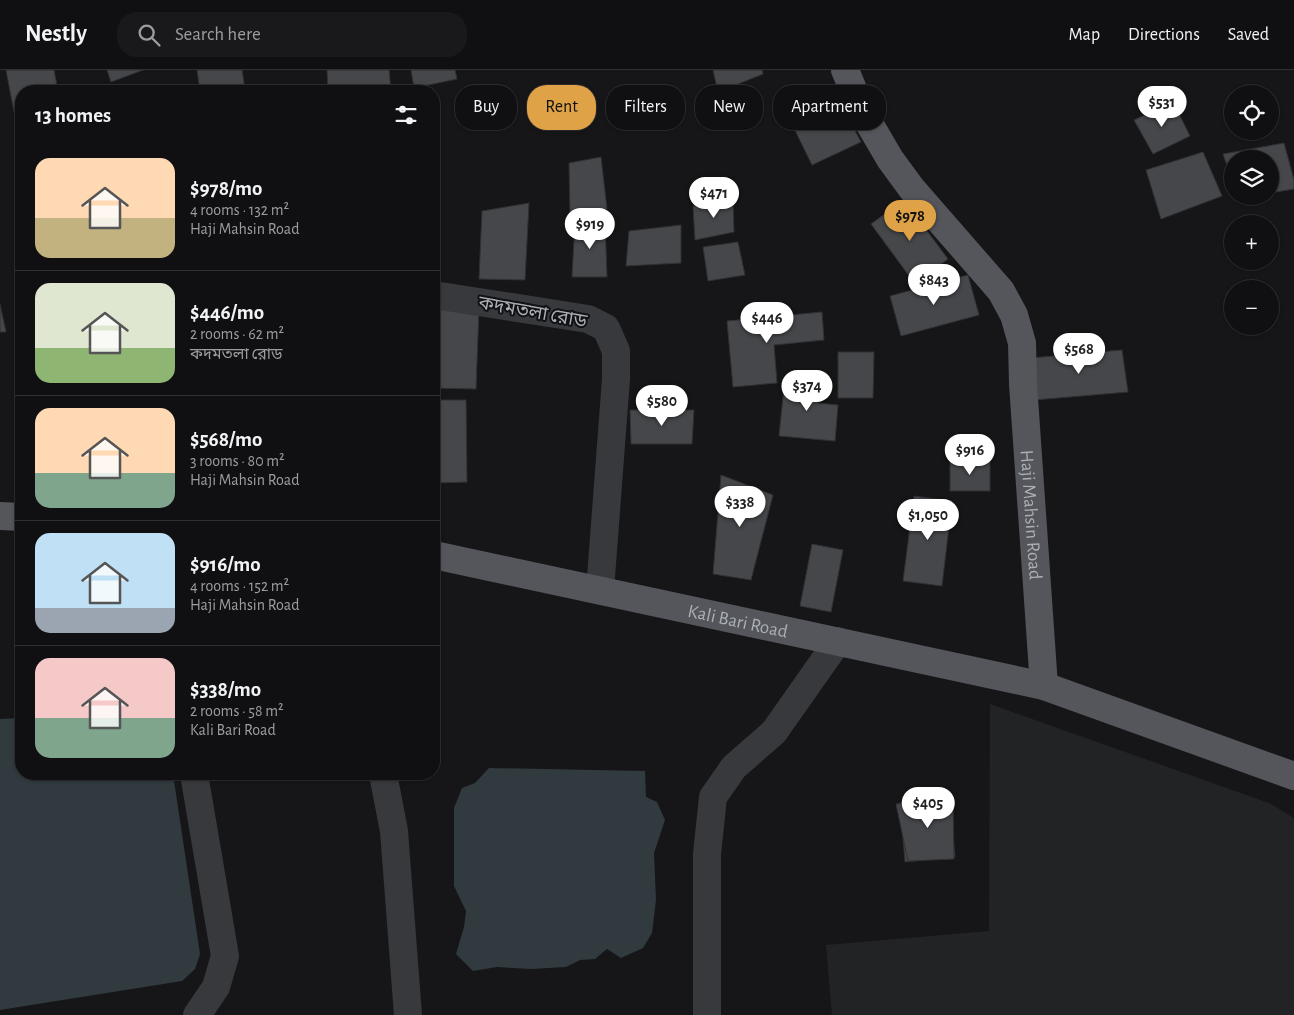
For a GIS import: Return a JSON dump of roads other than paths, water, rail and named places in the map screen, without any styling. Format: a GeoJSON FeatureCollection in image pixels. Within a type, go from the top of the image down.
{"type":"FeatureCollection","features":[{"type":"Feature","properties":{"kind":"main road","name":"Haji Mahsin Road"},"geometry":{"type":"LineString","coordinates":[[845,70],[862,111],[890,159],[912,189],[1001,291],[1014,314],[1022,343],[1022,384],[1044,686]]}},
{"type":"Feature","properties":{"kind":"main road"},"geometry":{"type":"LineString","coordinates":[[0,516],[15,517]]}},
{"type":"Feature","properties":{"kind":"main road","name":"Kali Bari Road"},"geometry":{"type":"LineString","coordinates":[[440,556],[1044,686],[1294,776]]}},
{"type":"Feature","properties":{"kind":"street","name":"কদমতলা রোড"},"geometry":{"type":"LineString","coordinates":[[440,296],[588,319],[606,328],[616,351],[616,370],[600,590]]}},
{"type":"Feature","properties":{"kind":"street"},"geometry":{"type":"LineString","coordinates":[[707,1015],[707,854],[713,797],[734,767],[774,732],[838,641]]}},
{"type":"Feature","properties":{"kind":"street"},"geometry":{"type":"LineString","coordinates":[[195,780],[226,956],[216,987],[197,1015]]}},
{"type":"Feature","properties":{"kind":"street"},"geometry":{"type":"LineString","coordinates":[[384,780],[394,831],[408,1015]]}}]}
